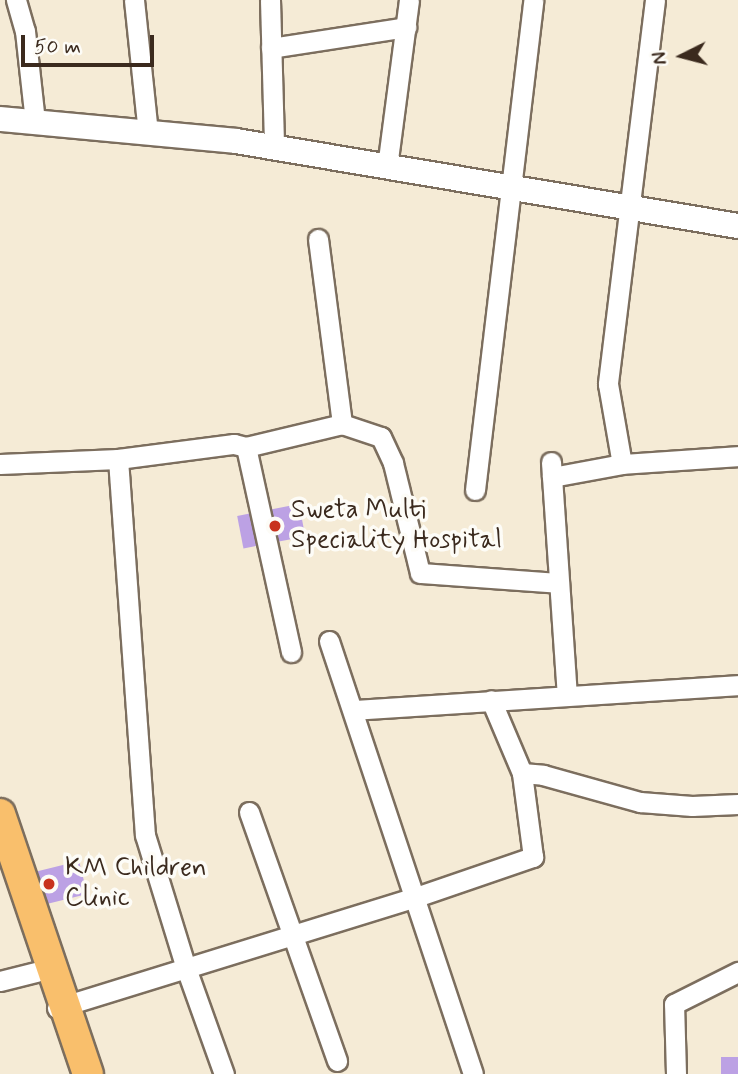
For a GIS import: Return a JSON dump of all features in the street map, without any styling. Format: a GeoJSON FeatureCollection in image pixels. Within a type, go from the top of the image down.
{"type":"FeatureCollection","features":[{"type":"Feature","properties":{"kind":"main road"},"geometry":{"type":"LineString","coordinates":[[0,814],[59,1007],[74,1074]]}},
{"type":"Feature","properties":{"kind":"main road"},"geometry":{"type":"LineString","coordinates":[[0,859],[37,972],[59,1007],[88,1074]]}},
{"type":"Feature","properties":{"kind":"street"},"geometry":{"type":"LineString","coordinates":[[16,0],[25,31],[35,122]]}},
{"type":"Feature","properties":{"kind":"street"},"geometry":{"type":"LineString","coordinates":[[134,0],[148,133]]}},
{"type":"Feature","properties":{"kind":"street"},"geometry":{"type":"LineString","coordinates":[[270,0],[274,147]]}},
{"type":"Feature","properties":{"kind":"street"},"geometry":{"type":"LineString","coordinates":[[387,167],[409,0]]}},
{"type":"Feature","properties":{"kind":"street"},"geometry":{"type":"LineString","coordinates":[[475,490],[533,0]]}},
{"type":"Feature","properties":{"kind":"street"},"geometry":{"type":"LineString","coordinates":[[622,464],[608,384],[655,0]]}},
{"type":"Feature","properties":{"kind":"street"},"geometry":{"type":"LineString","coordinates":[[271,48],[406,27]]}},
{"type":"Feature","properties":{"kind":"street"},"geometry":{"type":"LineString","coordinates":[[0,119],[274,147],[738,226]]}},
{"type":"Feature","properties":{"kind":"street"},"geometry":{"type":"LineString","coordinates":[[318,239],[342,424]]}},
{"type":"Feature","properties":{"kind":"street"},"geometry":{"type":"LineString","coordinates":[[0,464],[118,459],[234,444],[246,447],[342,424],[381,438],[393,463],[420,573],[559,583]]}},
{"type":"Feature","properties":{"kind":"street"},"geometry":{"type":"LineString","coordinates":[[246,447],[291,652]]}},
{"type":"Feature","properties":{"kind":"street"},"geometry":{"type":"LineString","coordinates":[[567,695],[551,470],[738,456]]}},
{"type":"Feature","properties":{"kind":"street"},"geometry":{"type":"LineString","coordinates":[[118,459],[145,835],[186,968],[224,1074]]}},
{"type":"Feature","properties":{"kind":"street"},"geometry":{"type":"LineString","coordinates":[[329,641],[473,1074]]}},
{"type":"Feature","properties":{"kind":"street"},"geometry":{"type":"LineString","coordinates":[[353,710],[738,685]]}},
{"type":"Feature","properties":{"kind":"street"},"geometry":{"type":"LineString","coordinates":[[59,1007],[416,897],[533,857],[522,774],[491,700]]}},
{"type":"Feature","properties":{"kind":"street"},"geometry":{"type":"LineString","coordinates":[[522,774],[542,775],[640,802],[692,806],[738,804]]}},
{"type":"Feature","properties":{"kind":"street"},"geometry":{"type":"LineString","coordinates":[[249,813],[337,1060]]}},
{"type":"Feature","properties":{"kind":"street"},"geometry":{"type":"LineString","coordinates":[[676,1074],[674,1004],[738,971]]}},
{"type":"Feature","properties":{"kind":"street"},"geometry":{"type":"LineString","coordinates":[[0,981],[37,972]]}},
{"type":"Feature","properties":{"kind":"building"},"geometry":{"type":"Polygon","coordinates":[[[299,504],[305,536],[243,548],[237,516],[299,504]]]}},
{"type":"Feature","properties":{"kind":"building"},"geometry":{"type":"Polygon","coordinates":[[[79,861],[87,894],[40,906],[31,873],[79,861]]]}},
{"type":"Feature","properties":{"kind":"building"},"geometry":{"type":"Polygon","coordinates":[[[721,1057],[738,1057],[738,1074],[721,1074],[721,1057]]]}},
{"type":"Feature","properties":{"kind":"place","name":"Sweta Multi Speciality Hospital"},"geometry":{"type":"Point","coordinates":[275,526]}},
{"type":"Feature","properties":{"kind":"place","name":"KM Children Clinic"},"geometry":{"type":"Point","coordinates":[49,884]}}]}
